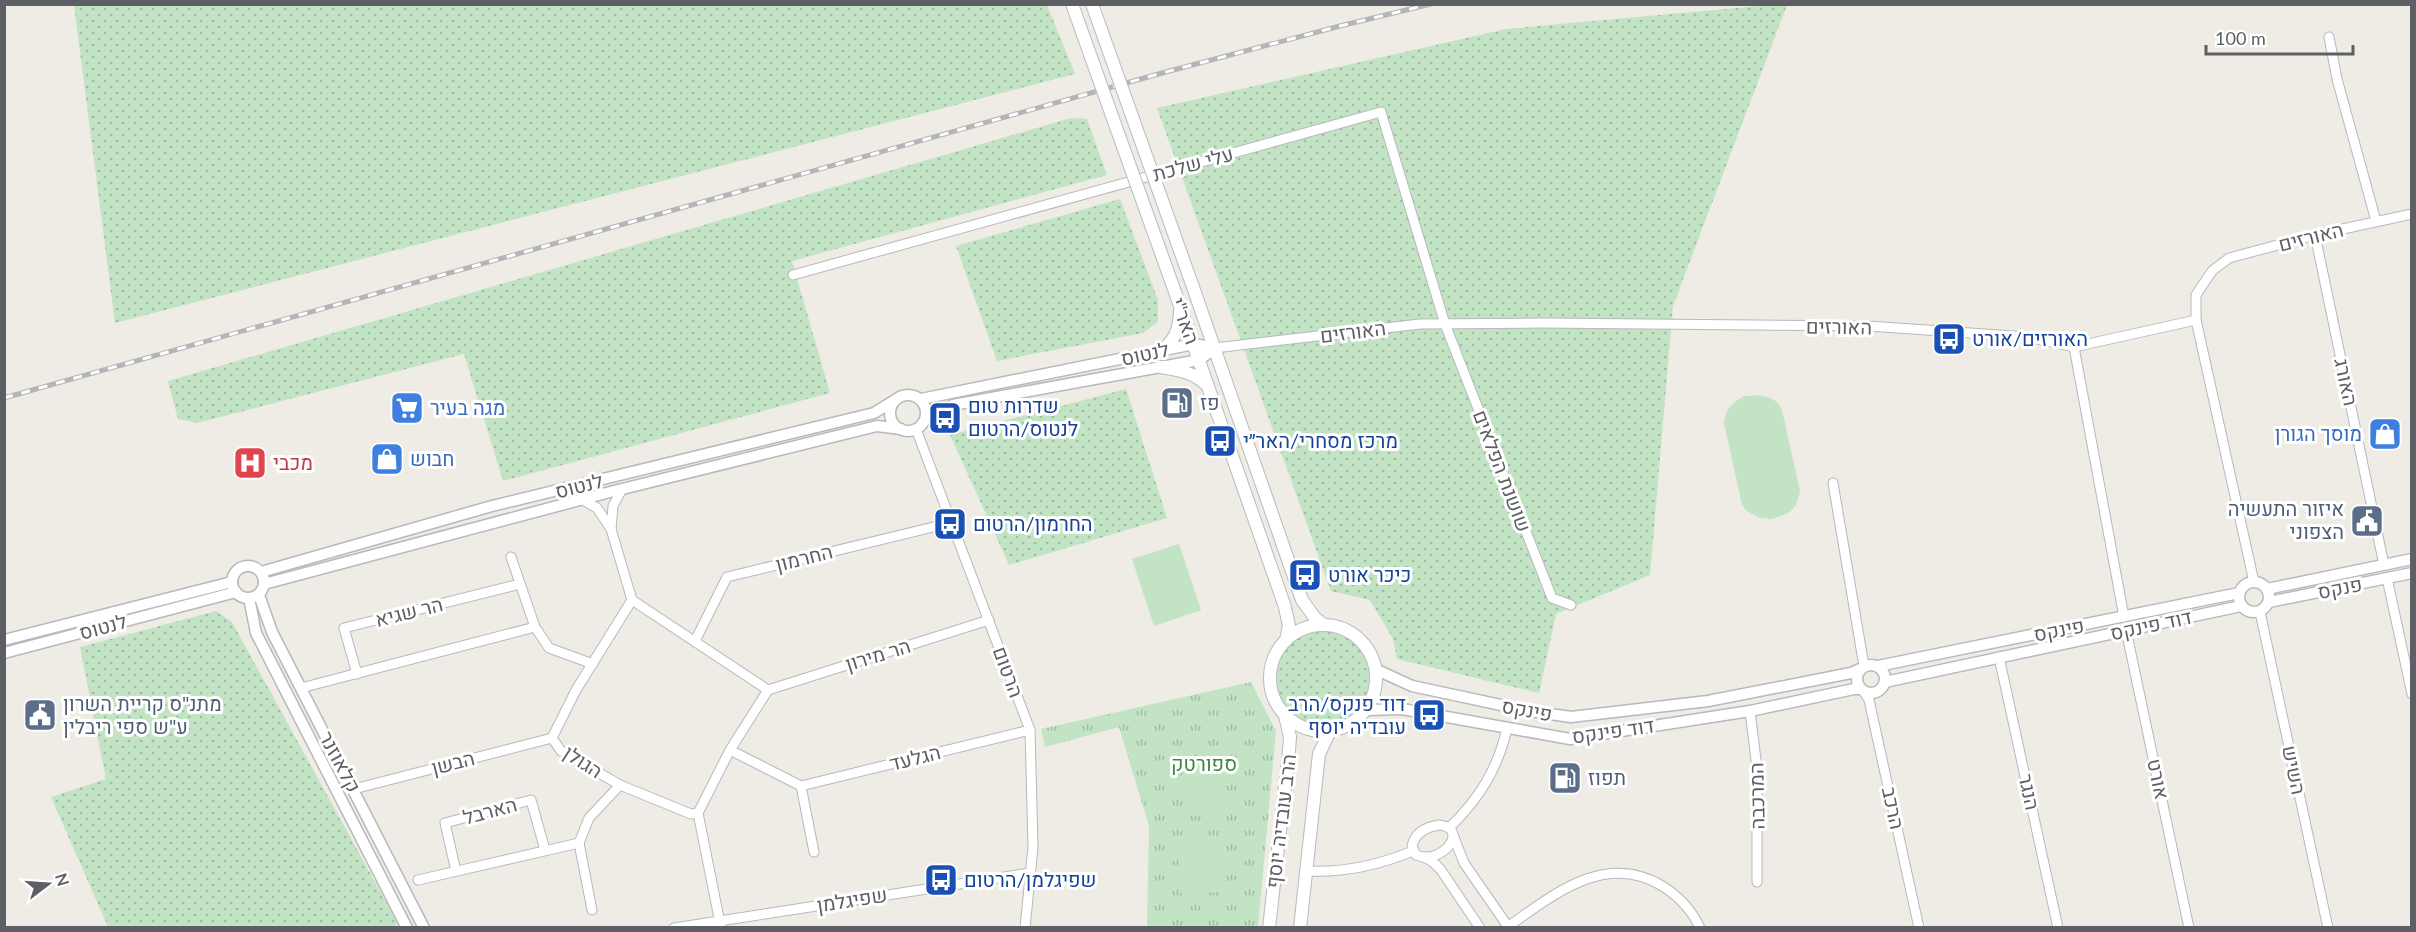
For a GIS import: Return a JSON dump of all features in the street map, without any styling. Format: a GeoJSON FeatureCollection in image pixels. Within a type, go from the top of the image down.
{"type":"FeatureCollection","features":[{"type":"Feature","properties":{"kind":"main road","name":"האר\"י"},"geometry":{"type":"LineString","coordinates":[[1072,4],[1286,607],[1289,626],[1286,640]]}},
{"type":"Feature","properties":{"kind":"main road","name":"האר\"י"},"geometry":{"type":"LineString","coordinates":[[1092,4],[1302,600],[1315,618],[1324,625]]}},
{"type":"Feature","properties":{"kind":"main road"},"geometry":{"type":"LineString","coordinates":[[1160,351],[1174,339],[1181,308]]}},
{"type":"Feature","properties":{"kind":"main road"},"geometry":{"type":"LineString","coordinates":[[1160,367],[1186,371],[1201,379],[1209,387]]}},
{"type":"Feature","properties":{"kind":"main road"},"geometry":{"type":"LineString","coordinates":[[1324,625],[1340,628],[1354,636],[1366,648],[1375,669],[1375,688],[1365,710],[1354,722],[1330,731],[1306,729],[1284,715],[1272,694],[1270,677],[1273,661],[1286,640],[1299,631],[1324,625]]}},
{"type":"Feature","properties":{"kind":"main road","name":"הרב עובדיה יוסף"},"geometry":{"type":"LineString","coordinates":[[1269,927],[1290,737],[1284,715]]}},
{"type":"Feature","properties":{"kind":"main road","name":"הרב עובדיה יוסף"},"geometry":{"type":"LineString","coordinates":[[1300,927],[1319,754],[1330,731]]}},
{"type":"Feature","properties":{"kind":"street"},"geometry":{"type":"LineString","coordinates":[[2329,37],[2337,79],[2376,220]]}},
{"type":"Feature","properties":{"kind":"street","name":"עלי שלכת"},"geometry":{"type":"LineString","coordinates":[[793,275],[1381,112],[1445,324]]}},
{"type":"Feature","properties":{"kind":"street","name":"האורזים"},"geometry":{"type":"LineString","coordinates":[[1215,348],[1420,324],[1543,322],[1868,327],[2028,337],[2074,347],[2196,320],[2196,295],[2212,271],[2229,258],[2376,220],[2412,214]]}},
{"type":"Feature","properties":{"kind":"street","name":"האורג"},"geometry":{"type":"LineString","coordinates":[[2315,235],[2384,565]]}},
{"type":"Feature","properties":{"kind":"street"},"geometry":{"type":"LineString","coordinates":[[2196,320],[2254,582]]}},
{"type":"Feature","properties":{"kind":"street","name":"שושנת הפלאים"},"geometry":{"type":"LineString","coordinates":[[1445,324],[1552,598],[1572,605]]}},
{"type":"Feature","properties":{"kind":"street","name":"לנטוס"},"geometry":{"type":"LineString","coordinates":[[921,399],[1194,344],[1215,348]]}},
{"type":"Feature","properties":{"kind":"street"},"geometry":{"type":"LineString","coordinates":[[2074,347],[2124,617]]}},
{"type":"Feature","properties":{"kind":"street","name":"לנטוס"},"geometry":{"type":"LineString","coordinates":[[926,418],[953,405],[1199,360],[1215,348]]}},
{"type":"Feature","properties":{"kind":"street"},"geometry":{"type":"LineString","coordinates":[[905,395],[921,399],[926,408],[926,418],[916,429],[901,429],[896,426],[890,416],[895,400],[905,395]]}},
{"type":"Feature","properties":{"kind":"street","name":"לנטוס"},"geometry":{"type":"LineString","coordinates":[[261,572],[492,506],[874,412],[895,400]]}},
{"type":"Feature","properties":{"kind":"street","name":"לנטוס"},"geometry":{"type":"LineString","coordinates":[[264,584],[622,489],[877,426],[901,429]]}},
{"type":"Feature","properties":{"kind":"street","name":"הרטום"},"geometry":{"type":"LineString","coordinates":[[916,429],[1030,730],[1033,847],[1025,927]]}},
{"type":"Feature","properties":{"kind":"street"},"geometry":{"type":"LineString","coordinates":[[1833,483],[1862,667],[1856,677],[1862,690],[1868,693],[1877,692],[1885,682],[1884,673],[1878,666],[1862,667]]}},
{"type":"Feature","properties":{"kind":"street"},"geometry":{"type":"LineString","coordinates":[[611,529],[613,506],[622,489]]}},
{"type":"Feature","properties":{"kind":"street"},"geometry":{"type":"LineString","coordinates":[[583,500],[597,508],[611,529],[632,600],[768,690],[730,750],[698,813],[721,924]]}},
{"type":"Feature","properties":{"kind":"street","name":"החרמון"},"geometry":{"type":"LineString","coordinates":[[695,641],[727,577],[950,523]]}},
{"type":"Feature","properties":{"kind":"street"},"geometry":{"type":"LineString","coordinates":[[511,557],[536,627],[549,648],[593,664]]}},
{"type":"Feature","properties":{"kind":"street"},"geometry":{"type":"LineString","coordinates":[[2267,589],[2412,559]]}},
{"type":"Feature","properties":{"kind":"street"},"geometry":{"type":"LineString","coordinates":[[244,566],[254,567],[261,572],[264,584],[254,596],[234,587],[237,570],[244,566]]}},
{"type":"Feature","properties":{"kind":"street","name":"פנקס"},"geometry":{"type":"LineString","coordinates":[[2269,602],[2412,573]]}},
{"type":"Feature","properties":{"kind":"street"},"geometry":{"type":"LineString","coordinates":[[2387,578],[2412,694]]}},
{"type":"Feature","properties":{"kind":"street"},"geometry":{"type":"LineString","coordinates":[[2254,582],[2267,589],[2269,602],[2260,612],[2250,612],[2241,606],[2239,593],[2244,585],[2254,582]]}},
{"type":"Feature","properties":{"kind":"street","name":"הר שגיא"},"geometry":{"type":"LineString","coordinates":[[357,674],[344,628],[520,584]]}},
{"type":"Feature","properties":{"kind":"street","name":"לנטוס"},"geometry":{"type":"LineString","coordinates":[[4,640],[234,587]]}},
{"type":"Feature","properties":{"kind":"street","name":"לנטוס"},"geometry":{"type":"LineString","coordinates":[[4,653],[234,587]]}},
{"type":"Feature","properties":{"kind":"street","name":"פינקס"},"geometry":{"type":"LineString","coordinates":[[1878,666],[2239,593]]}},
{"type":"Feature","properties":{"kind":"street","name":"קלאוזנר"},"geometry":{"type":"LineString","coordinates":[[254,596],[424,927]]}},
{"type":"Feature","properties":{"kind":"street","name":"קלאוזנר"},"geometry":{"type":"LineString","coordinates":[[254,596],[256,633],[407,927]]}},
{"type":"Feature","properties":{"kind":"street","name":"הגולן"},"geometry":{"type":"LineString","coordinates":[[632,600],[576,690],[552,738],[561,751],[620,785],[691,813],[698,813]]}},
{"type":"Feature","properties":{"kind":"street","name":"דוד פינקס"},"geometry":{"type":"LineString","coordinates":[[1885,682],[2241,606]]}},
{"type":"Feature","properties":{"kind":"street","name":"השיש"},"geometry":{"type":"LineString","coordinates":[[2260,612],[2328,927]]}},
{"type":"Feature","properties":{"kind":"street","name":"הר מירון"},"geometry":{"type":"LineString","coordinates":[[768,690],[989,620]]}},
{"type":"Feature","properties":{"kind":"street"},"geometry":{"type":"LineString","coordinates":[[301,688],[536,627]]}},
{"type":"Feature","properties":{"kind":"street","name":"אורט"},"geometry":{"type":"LineString","coordinates":[[2126,630],[2189,927]]}},
{"type":"Feature","properties":{"kind":"street","name":"הנגר"},"geometry":{"type":"LineString","coordinates":[[1999,657],[2058,927]]}},
{"type":"Feature","properties":{"kind":"street","name":"פינקס"},"geometry":{"type":"LineString","coordinates":[[1375,669],[1412,686],[1529,711],[1571,717],[1708,701],[1851,673],[1862,667]]}},
{"type":"Feature","properties":{"kind":"street","name":"דוד פינקס"},"geometry":{"type":"LineString","coordinates":[[1365,710],[1402,709],[1570,739],[1750,711],[1854,689],[1862,690]]}},
{"type":"Feature","properties":{"kind":"street","name":"הרכב"},"geometry":{"type":"LineString","coordinates":[[1862,690],[1869,700],[1919,927]]}},
{"type":"Feature","properties":{"kind":"street","name":"המרכבה"},"geometry":{"type":"LineString","coordinates":[[1750,711],[1757,768],[1757,882]]}},
{"type":"Feature","properties":{"kind":"street"},"geometry":{"type":"LineString","coordinates":[[1424,857],[1436,855],[1451,843],[1451,831],[1488,782],[1497,762],[1507,728]]}},
{"type":"Feature","properties":{"kind":"street","name":"הגלעד"},"geometry":{"type":"LineString","coordinates":[[801,786],[1030,730]]}},
{"type":"Feature","properties":{"kind":"street","name":"הבשן"},"geometry":{"type":"LineString","coordinates":[[354,789],[552,738]]}},
{"type":"Feature","properties":{"kind":"street"},"geometry":{"type":"LineString","coordinates":[[730,750],[801,786],[814,852]]}},
{"type":"Feature","properties":{"kind":"street"},"geometry":{"type":"LineString","coordinates":[[592,910],[579,843],[589,818],[620,785]]}},
{"type":"Feature","properties":{"kind":"street","name":"הארבל"},"geometry":{"type":"LineString","coordinates":[[456,870],[445,823],[531,800],[545,850]]}},
{"type":"Feature","properties":{"kind":"street"},"geometry":{"type":"LineString","coordinates":[[1413,851],[1414,839],[1423,830],[1436,825],[1451,831],[1464,863],[1508,927],[1559,892],[1592,876],[1624,873],[1652,880],[1676,895],[1695,916],[1700,927]]}},
{"type":"Feature","properties":{"kind":"street"},"geometry":{"type":"LineString","coordinates":[[418,880],[579,843]]}},
{"type":"Feature","properties":{"kind":"street"},"geometry":{"type":"LineString","coordinates":[[1306,870],[1335,870],[1368,866],[1413,851],[1433,862],[1442,872],[1480,927]]}},
{"type":"Feature","properties":{"kind":"street","name":"שפיגלמן"},"geometry":{"type":"LineString","coordinates":[[674,927],[721,924],[1030,873]]}},
{"type":"Feature","properties":{"kind":"green space"},"geometry":{"type":"Polygon","coordinates":[[[74,5],[1047,5],[1075,74],[115,323],[74,5]]]}},
{"type":"Feature","properties":{"kind":"green space"},"geometry":{"type":"Polygon","coordinates":[[[1787,5],[1673,306],[1650,575],[1556,614],[1539,693],[1397,659],[1393,639],[1370,600],[1331,591],[1157,108],[1506,29],[1787,5]]]}},
{"type":"Feature","properties":{"kind":"green space"},"geometry":{"type":"Polygon","coordinates":[[[1071,118],[1087,119],[1107,175],[792,261],[830,393],[503,481],[464,354],[197,423],[178,419],[168,381],[1071,118]]]}},
{"type":"Feature","properties":{"kind":"green space"},"geometry":{"type":"Polygon","coordinates":[[[1120,199],[1158,300],[1158,322],[1143,333],[997,361],[956,246],[1120,199]]]}},
{"type":"Feature","properties":{"kind":"green space"},"geometry":{"type":"Polygon","coordinates":[[[1126,389],[1167,518],[1009,565],[950,435],[1126,389]]]}},
{"type":"Feature","properties":{"kind":"green space"},"geometry":{"type":"Polygon","coordinates":[[[1744,396],[1771,398],[1782,410],[1800,491],[1796,505],[1790,512],[1771,519],[1760,518],[1747,511],[1742,505],[1724,423],[1730,407],[1744,396]]]}},
{"type":"Feature","properties":{"kind":"green space"},"geometry":{"type":"Polygon","coordinates":[[[1179,544],[1201,610],[1154,626],[1132,559],[1179,544]]]}},
{"type":"Feature","properties":{"kind":"green space"},"geometry":{"type":"Polygon","coordinates":[[[216,611],[232,622],[398,924],[393,927],[108,927],[51,797],[106,779],[80,647],[216,611]]]}},
{"type":"Feature","properties":{"kind":"green space"},"geometry":{"type":"Polygon","coordinates":[[[1322,631],[1340,635],[1355,645],[1365,660],[1369,678],[1365,696],[1355,711],[1340,721],[1322,725],[1304,721],[1289,711],[1279,696],[1275,678],[1279,660],[1289,645],[1304,635],[1322,631]]]}},
{"type":"Feature","properties":{"kind":"green space","name":"ספורטק"},"geometry":{"type":"Polygon","coordinates":[[[1251,682],[1276,731],[1258,927],[1147,927],[1149,826],[1119,727],[1045,747],[1041,729],[1251,682]]]}},
{"type":"Feature","properties":{"kind":"green space"},"geometry":{"type":"Polygon","coordinates":[[[1183,756],[1224,756],[1225,815],[1184,816],[1183,756]]]}},
{"type":"Feature","properties":{"kind":"green space"},"geometry":{"type":"Polygon","coordinates":[[[1218,838],[1220,892],[1180,893],[1179,839],[1218,838]]]}},
{"type":"Feature","properties":{"kind":"railway"},"geometry":{"type":"LineString","coordinates":[[4,398],[1162,73],[1431,4]]}},
{"type":"Feature","properties":{"kind":"place","name":"האורזים/אורט"},"geometry":{"type":"Point","coordinates":[1949,339]}},
{"type":"Feature","properties":{"kind":"place","name":"פז"},"geometry":{"type":"Point","coordinates":[1177,403]}},
{"type":"Feature","properties":{"kind":"place","name":"מגה בעיר"},"geometry":{"type":"Point","coordinates":[407,408]}},
{"type":"Feature","properties":{"kind":"place","name":"שדרות טום לנטוס/הרטום"},"geometry":{"type":"Point","coordinates":[945,418]}},
{"type":"Feature","properties":{"kind":"place","name":"מוסך הגורן"},"geometry":{"type":"Point","coordinates":[2385,434]}},
{"type":"Feature","properties":{"kind":"place","name":"מרכז מסחרי/האר״י"},"geometry":{"type":"Point","coordinates":[1220,441]}},
{"type":"Feature","properties":{"kind":"place","name":"חבוש"},"geometry":{"type":"Point","coordinates":[387,459]}},
{"type":"Feature","properties":{"kind":"place","name":"מכבי"},"geometry":{"type":"Point","coordinates":[250,463]}},
{"type":"Feature","properties":{"kind":"place","name":"איזור התעשיה הצפוני"},"geometry":{"type":"Point","coordinates":[2367,521]}},
{"type":"Feature","properties":{"kind":"place","name":"החרמון/הרטום"},"geometry":{"type":"Point","coordinates":[950,524]}},
{"type":"Feature","properties":{"kind":"place","name":"כיכר אורט"},"geometry":{"type":"Point","coordinates":[1305,575]}},
{"type":"Feature","properties":{"kind":"place","name":"מתנ\"ס קריית השרון ע\"ש ספי ריבלין"},"geometry":{"type":"Point","coordinates":[40,715]}},
{"type":"Feature","properties":{"kind":"place","name":"דוד פנקס/הרב עובדיה יוסף"},"geometry":{"type":"Point","coordinates":[1429,715]}},
{"type":"Feature","properties":{"kind":"place","name":"תפוז"},"geometry":{"type":"Point","coordinates":[1565,778]}},
{"type":"Feature","properties":{"kind":"place","name":"שפיגלמן/הרטום"},"geometry":{"type":"Point","coordinates":[941,880]}}]}
